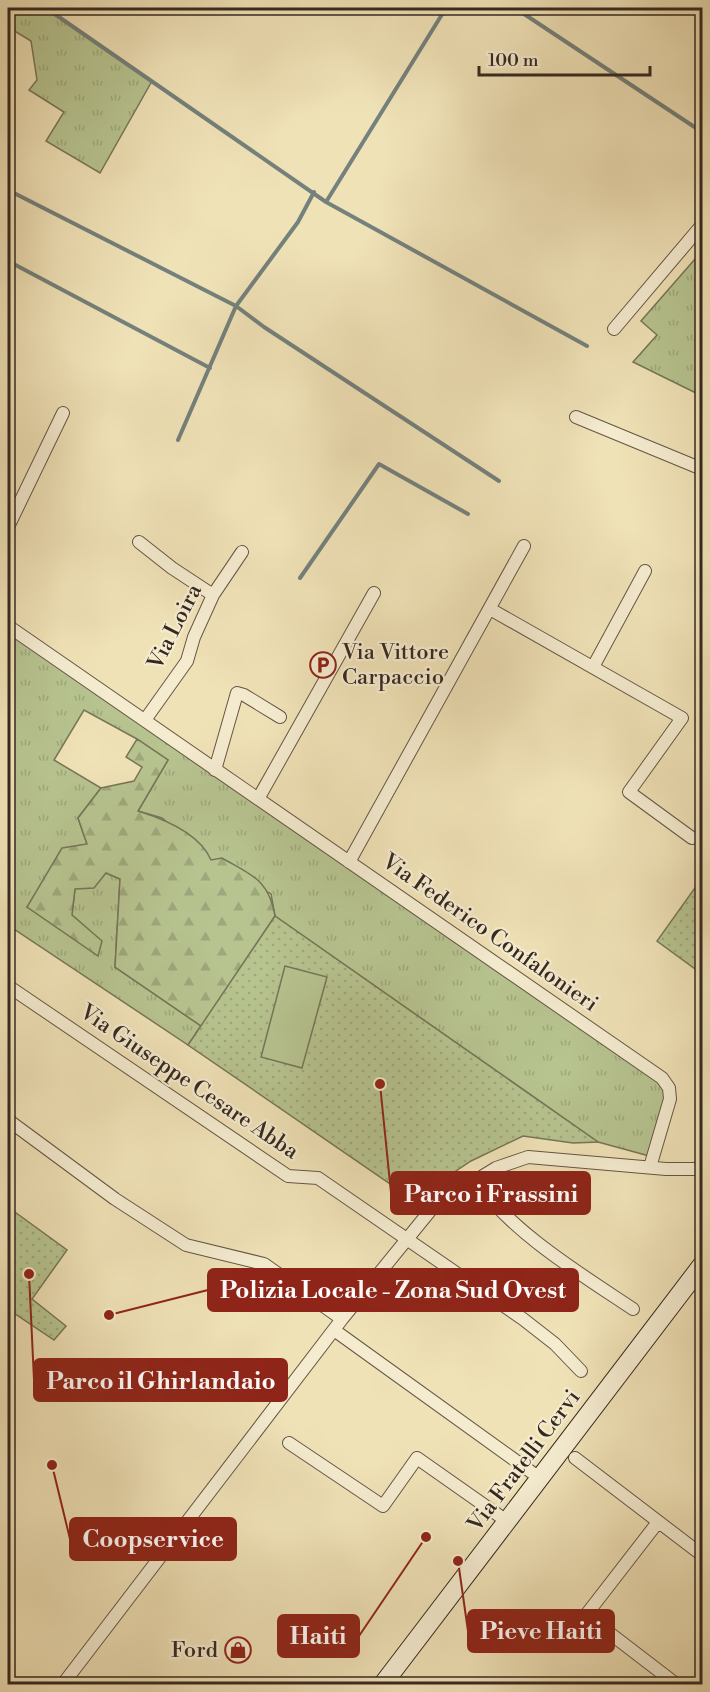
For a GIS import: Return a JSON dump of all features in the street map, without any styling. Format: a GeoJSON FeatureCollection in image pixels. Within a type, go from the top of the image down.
{"type":"FeatureCollection","features":[{"type":"Feature","properties":{"kind":"main road","name":"Via Fratelli Cervi"},"geometry":{"type":"LineString","coordinates":[[383,1684],[702,1265]]}},
{"type":"Feature","properties":{"kind":"street"},"geometry":{"type":"LineString","coordinates":[[614,329],[702,225]]}},
{"type":"Feature","properties":{"kind":"street"},"geometry":{"type":"LineString","coordinates":[[8,527],[63,413]]}},
{"type":"Feature","properties":{"kind":"street"},"geometry":{"type":"LineString","coordinates":[[576,417],[702,469]]}},
{"type":"Feature","properties":{"kind":"street"},"geometry":{"type":"LineString","coordinates":[[139,542],[213,595]]}},
{"type":"Feature","properties":{"kind":"street"},"geometry":{"type":"LineString","coordinates":[[349,862],[524,546]]}},
{"type":"Feature","properties":{"kind":"street","name":"Via Loira"},"geometry":{"type":"LineString","coordinates":[[145,720],[187,661],[194,637],[213,595],[242,552]]}},
{"type":"Feature","properties":{"kind":"street"},"geometry":{"type":"LineString","coordinates":[[593,667],[645,571]]}},
{"type":"Feature","properties":{"kind":"street"},"geometry":{"type":"LineString","coordinates":[[258,799],[374,593]]}},
{"type":"Feature","properties":{"kind":"street"},"geometry":{"type":"LineString","coordinates":[[490,609],[682,718],[629,792],[692,838]]}},
{"type":"Feature","properties":{"kind":"street","name":"Via Federico Confalonieri"},"geometry":{"type":"LineString","coordinates":[[8,626],[662,1078],[669,1088],[670,1099],[650,1167]]}},
{"type":"Feature","properties":{"kind":"street"},"geometry":{"type":"LineString","coordinates":[[215,770],[237,693],[244,694],[280,717]]}},
{"type":"Feature","properties":{"kind":"street","name":"Via Giuseppe Cesare Abba"},"geometry":{"type":"LineString","coordinates":[[8,986],[288,1176],[318,1178],[523,1319],[555,1344],[581,1371]]}},
{"type":"Feature","properties":{"kind":"street"},"geometry":{"type":"LineString","coordinates":[[8,1120],[115,1199],[186,1245],[264,1264],[342,1318]]}},
{"type":"Feature","properties":{"kind":"street"},"geometry":{"type":"LineString","coordinates":[[63,1682],[342,1318],[405,1238],[434,1206],[475,1179],[509,1163],[536,1157],[650,1167],[702,1177]]}},
{"type":"Feature","properties":{"kind":"street"},"geometry":{"type":"LineString","coordinates":[[666,1169],[702,1169]]}},
{"type":"Feature","properties":{"kind":"street"},"geometry":{"type":"LineString","coordinates":[[475,1179],[515,1225],[633,1309]]}},
{"type":"Feature","properties":{"kind":"street"},"geometry":{"type":"LineString","coordinates":[[334,1330],[541,1479]]}},
{"type":"Feature","properties":{"kind":"street"},"geometry":{"type":"LineString","coordinates":[[290,1443],[383,1506],[417,1458],[508,1522]]}},
{"type":"Feature","properties":{"kind":"street"},"geometry":{"type":"LineString","coordinates":[[575,1458],[702,1555]]}},
{"type":"Feature","properties":{"kind":"street"},"geometry":{"type":"LineString","coordinates":[[658,1522],[586,1615],[675,1684]]}},
{"type":"Feature","properties":{"kind":"green space"},"geometry":{"type":"Polygon","coordinates":[[[8,8],[46,8],[152,81],[100,173],[46,141],[64,112],[29,90],[37,80],[31,41],[8,27],[8,8]]]}},
{"type":"Feature","properties":{"kind":"green space"},"geometry":{"type":"Polygon","coordinates":[[[702,251],[702,396],[633,362],[657,335],[641,321],[702,251]]]}},
{"type":"Feature","properties":{"kind":"green space"},"geometry":{"type":"Polygon","coordinates":[[[8,626],[669,1088],[653,1157],[598,1142],[275,916],[271,894],[211,860],[162,818],[138,811],[168,760],[137,739],[84,710],[54,760],[101,788],[78,818],[87,844],[27,907],[101,941],[72,915],[75,889],[106,873],[120,879],[115,967],[201,1026],[188,1045],[8,925],[8,626]]]}},
{"type":"Feature","properties":{"kind":"green space"},"geometry":{"type":"Polygon","coordinates":[[[137,739],[168,760],[138,811],[170,823],[190,835],[206,851],[211,860],[222,858],[250,874],[268,894],[275,916],[204,1022],[418,1203],[302,1123],[294,1112],[196,1033],[201,1026],[115,967],[120,879],[106,873],[94,888],[75,889],[72,915],[102,941],[98,956],[27,907],[62,848],[87,844],[78,818],[101,788],[134,781],[142,767],[126,757],[137,739]]]}},
{"type":"Feature","properties":{"kind":"green space"},"geometry":{"type":"Polygon","coordinates":[[[702,878],[702,974],[657,941],[702,878]]]}},
{"type":"Feature","properties":{"kind":"green space"},"geometry":{"type":"Polygon","coordinates":[[[275,916],[598,1142],[573,1143],[523,1136],[471,1161],[444,1179],[418,1203],[188,1045],[275,916]]]}},
{"type":"Feature","properties":{"kind":"green space"},"geometry":{"type":"Polygon","coordinates":[[[285,966],[327,977],[302,1068],[261,1057],[285,966]]]}},
{"type":"Feature","properties":{"kind":"green space"},"geometry":{"type":"Polygon","coordinates":[[[8,1207],[67,1250],[32,1299],[66,1326],[54,1340],[8,1309],[8,1207]]]}},
{"type":"Feature","properties":{"kind":"waterway"},"geometry":{"type":"LineString","coordinates":[[46,8],[326,202],[587,346]]}},
{"type":"Feature","properties":{"kind":"waterway"},"geometry":{"type":"LineString","coordinates":[[438,8],[444,11]]}},
{"type":"Feature","properties":{"kind":"waterway"},"geometry":{"type":"LineString","coordinates":[[326,202],[446,8]]}},
{"type":"Feature","properties":{"kind":"waterway"},"geometry":{"type":"LineString","coordinates":[[515,8],[702,132]]}},
{"type":"Feature","properties":{"kind":"waterway"},"geometry":{"type":"LineString","coordinates":[[8,190],[236,306],[178,440]]}},
{"type":"Feature","properties":{"kind":"waterway"},"geometry":{"type":"LineString","coordinates":[[314,192],[298,222],[236,306],[264,327],[499,481]]}},
{"type":"Feature","properties":{"kind":"waterway"},"geometry":{"type":"LineString","coordinates":[[8,261],[210,368]]}},
{"type":"Feature","properties":{"kind":"waterway"},"geometry":{"type":"LineString","coordinates":[[300,578],[379,464],[468,514]]}},
{"type":"Feature","properties":{"kind":"place","name":"Via Vittore Carpaccio"},"geometry":{"type":"Point","coordinates":[323,665]}},
{"type":"Feature","properties":{"kind":"place","name":"Parco i Frassini"},"geometry":{"type":"Point","coordinates":[380,1084]}},
{"type":"Feature","properties":{"kind":"place","name":"Parco il Ghirlandaio"},"geometry":{"type":"Point","coordinates":[29,1274]}},
{"type":"Feature","properties":{"kind":"place","name":"Polizia Locale - Zona Sud Ovest"},"geometry":{"type":"Point","coordinates":[109,1315]}},
{"type":"Feature","properties":{"kind":"place","name":"Coopservice"},"geometry":{"type":"Point","coordinates":[52,1465]}},
{"type":"Feature","properties":{"kind":"place","name":"Haiti"},"geometry":{"type":"Point","coordinates":[426,1537]}},
{"type":"Feature","properties":{"kind":"place","name":"Pieve Haiti"},"geometry":{"type":"Point","coordinates":[458,1561]}},
{"type":"Feature","properties":{"kind":"place","name":"Ford"},"geometry":{"type":"Point","coordinates":[238,1650]}}]}
